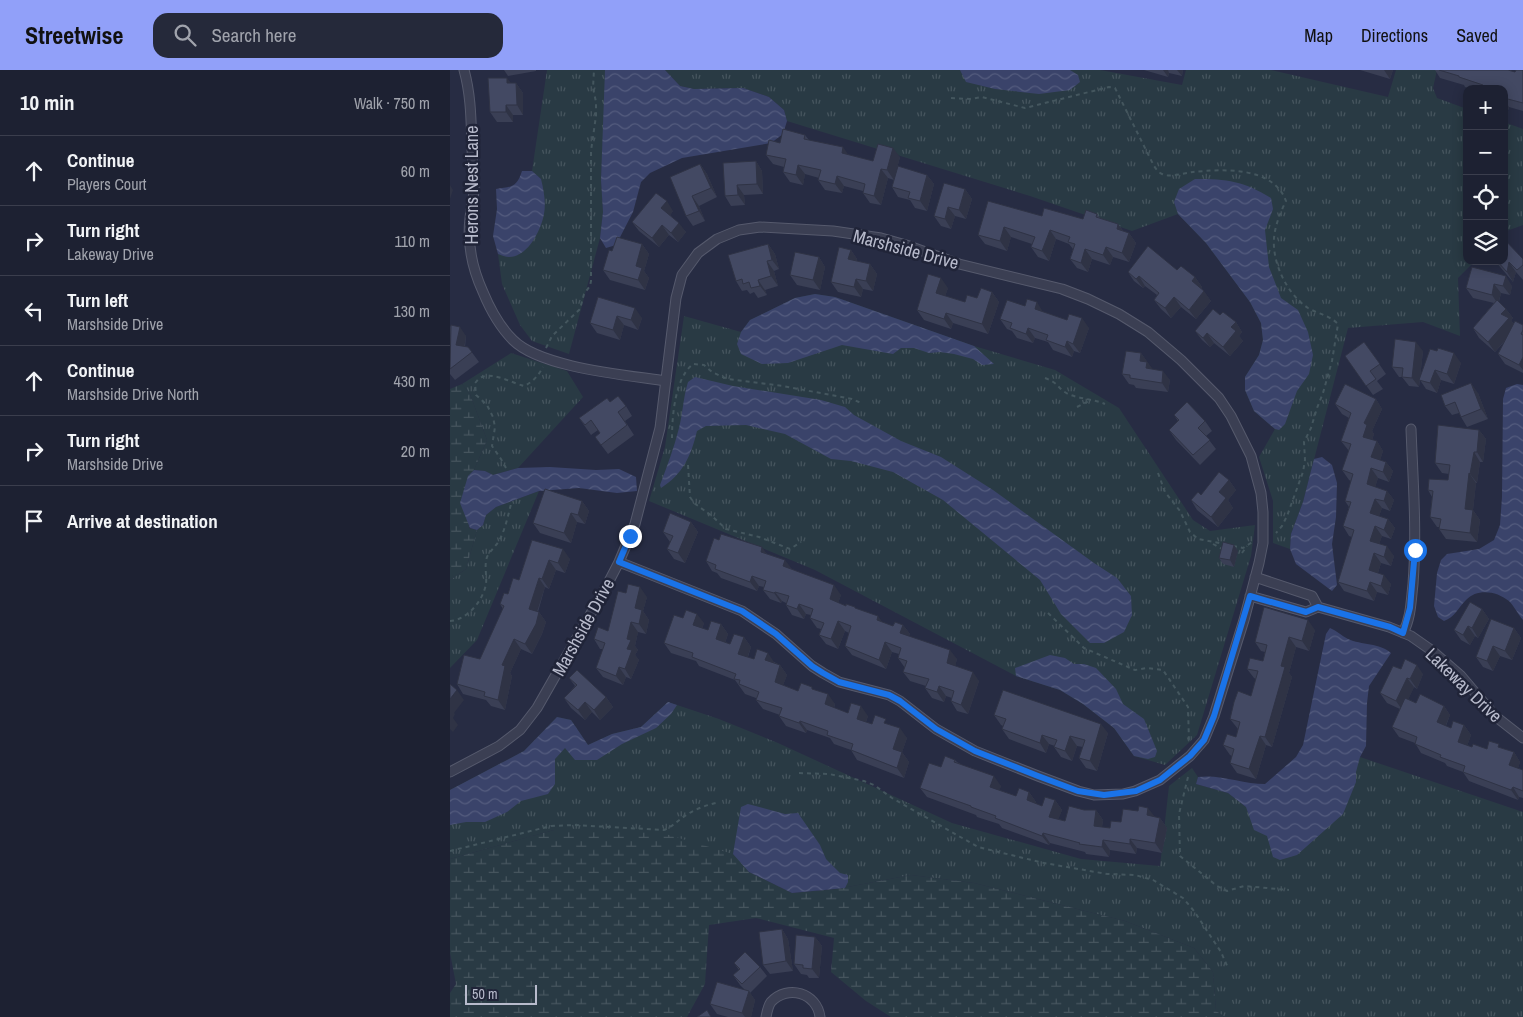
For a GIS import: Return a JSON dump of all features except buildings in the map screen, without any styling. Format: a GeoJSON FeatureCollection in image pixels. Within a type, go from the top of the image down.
{"type":"FeatureCollection","features":[{"type":"Feature","properties":{"kind":"street","name":"Herons Nest Lane"},"geometry":{"type":"LineString","coordinates":[[464,70],[470,103],[474,189],[469,240],[472,262],[487,302],[500,323],[513,341],[546,358],[594,369],[666,381]]}},
{"type":"Feature","properties":{"kind":"street","name":"Marshside Drive"},"geometry":{"type":"LineString","coordinates":[[450,772],[484,755],[510,739],[520,730],[537,708],[576,642],[619,562],[641,506],[660,428],[676,298],[682,275],[698,252],[717,239],[739,230],[760,227],[833,231],[881,238],[959,264],[1062,289],[1096,302],[1148,332],[1181,360],[1219,398],[1231,416],[1250,456],[1261,493],[1264,512],[1263,543],[1250,596],[1214,716],[1204,740],[1190,756],[1160,780],[1136,791],[1104,795],[1078,791],[975,751],[936,729],[900,701],[889,695],[839,682],[823,673],[812,666],[768,628],[742,611],[619,562]]}},
{"type":"Feature","properties":{"kind":"street"},"geometry":{"type":"LineString","coordinates":[[1403,633],[1410,608],[1415,563],[1410,430]]}},
{"type":"Feature","properties":{"kind":"street","name":"Lakeway Drive"},"geometry":{"type":"LineString","coordinates":[[1255,577],[1312,596],[1318,607]]}},
{"type":"Feature","properties":{"kind":"street","name":"Lakeway Drive"},"geometry":{"type":"LineString","coordinates":[[1250,596],[1306,612],[1318,607],[1390,627],[1403,633],[1431,650],[1461,676],[1495,716],[1523,738]]}},
{"type":"Feature","properties":{"kind":"street"},"geometry":{"type":"LineString","coordinates":[[766,1017],[770,1003],[779,995],[795,992],[810,996],[818,1007],[820,1017]]}},
{"type":"Feature","properties":{"kind":"path"},"geometry":{"type":"LineString","coordinates":[[546,348],[552,336],[580,309],[584,294],[591,281],[591,152],[596,116],[593,88],[594,70]]}},
{"type":"Feature","properties":{"kind":"path"},"geometry":{"type":"LineString","coordinates":[[952,98],[970,99],[982,97],[1025,108],[1108,87],[1115,88],[1154,166],[1160,174],[1168,176],[1210,171],[1247,172],[1266,178],[1284,196],[1286,202],[1278,221],[1274,238],[1275,254],[1279,269],[1295,297],[1308,308],[1332,317],[1338,324],[1332,361],[1323,393],[1304,442],[1305,460],[1303,472],[1282,526],[1276,533]]}},
{"type":"Feature","properties":{"kind":"path"},"geometry":{"type":"LineString","coordinates":[[672,438],[680,382],[686,370],[693,364],[704,365],[712,372],[727,379],[783,386],[852,399],[861,403]]}},
{"type":"Feature","properties":{"kind":"path"},"geometry":{"type":"LineString","coordinates":[[506,468],[492,446],[495,427],[493,417],[487,406],[476,395],[475,383],[482,377],[490,377],[500,378],[524,386],[531,383],[539,375],[543,367]]}},
{"type":"Feature","properties":{"kind":"path"},"geometry":{"type":"LineString","coordinates":[[1046,378],[1055,382],[1065,393],[1089,401]]}},
{"type":"Feature","properties":{"kind":"path"},"geometry":{"type":"LineString","coordinates":[[1077,407],[1095,400],[1105,404]]}},
{"type":"Feature","properties":{"kind":"path"},"geometry":{"type":"LineString","coordinates":[[688,465],[690,496],[694,504],[712,516],[723,527],[790,548],[801,542]]}},
{"type":"Feature","properties":{"kind":"path"},"geometry":{"type":"LineString","coordinates":[[1158,473],[1165,492],[1180,511],[1190,532],[1198,539],[1224,544]]}},
{"type":"Feature","properties":{"kind":"path"},"geometry":{"type":"LineString","coordinates":[[450,621],[456,621],[465,616],[482,594],[486,584],[486,561],[488,554],[500,539],[511,504]]}},
{"type":"Feature","properties":{"kind":"path"},"geometry":{"type":"LineString","coordinates":[[1233,546],[1242,548],[1256,540]]}},
{"type":"Feature","properties":{"kind":"path"},"geometry":{"type":"LineString","coordinates":[[1211,543],[1224,551]]}},
{"type":"Feature","properties":{"kind":"path"},"geometry":{"type":"LineString","coordinates":[[1242,553],[1248,544]]}},
{"type":"Feature","properties":{"kind":"path"},"geometry":{"type":"LineString","coordinates":[[1048,614],[1084,648],[1135,670],[1147,668],[1163,670],[1188,706],[1190,724],[1189,747]]}},
{"type":"Feature","properties":{"kind":"path"},"geometry":{"type":"LineString","coordinates":[[799,773],[829,774],[864,781],[874,785],[892,798],[978,847],[1044,863],[1107,874],[1135,875],[1153,880],[1183,898],[1194,911],[1221,952],[1228,968]]}},
{"type":"Feature","properties":{"kind":"path"},"geometry":{"type":"LineString","coordinates":[[1188,777],[1179,814],[1180,856],[1217,886],[1227,890],[1244,886],[1289,890]]}},
{"type":"Feature","properties":{"kind":"path"},"geometry":{"type":"LineString","coordinates":[[450,851],[551,826],[574,825],[664,830],[674,826],[687,814],[719,802]]}},
{"type":"Feature","properties":{"kind":"green space"},"geometry":{"type":"Polygon","coordinates":[[[547,70],[605,70],[606,75],[601,180],[603,212],[600,238],[569,354],[532,341],[520,325],[502,284],[498,254],[510,257],[541,179],[532,171],[547,70]]]}},
{"type":"Feature","properties":{"kind":"green space"},"geometry":{"type":"Polygon","coordinates":[[[665,70],[1100,70],[1182,85],[1186,70],[1271,70],[1388,97],[1396,70],[1437,70],[1433,88],[1437,98],[1463,108],[1463,265],[1471,265],[1458,278],[1460,336],[1423,322],[1348,328],[1303,502],[1291,534],[1290,549],[1273,543],[1273,501],[1259,457],[1275,429],[1254,411],[1245,390],[1245,377],[1259,355],[1263,340],[1261,323],[1250,302],[1206,243],[1178,214],[1132,231],[1030,196],[787,121],[784,110],[769,97],[743,88],[694,89],[680,86],[665,70]]]}},
{"type":"Feature","properties":{"kind":"green space"},"geometry":{"type":"Polygon","coordinates":[[[1508,123],[1523,129],[1523,225],[1508,231],[1508,123]]]}},
{"type":"Feature","properties":{"kind":"green space"},"geometry":{"type":"Polygon","coordinates":[[[815,294],[835,297],[974,346],[1055,370],[1119,408],[1193,520],[1210,531],[1255,525],[1251,556],[1197,735],[1165,765],[1134,756],[1114,728],[1083,704],[1060,690],[1016,676],[815,570],[649,501],[665,447],[684,316],[741,332],[750,320],[795,298],[815,294]]]}},
{"type":"Feature","properties":{"kind":"green space"},"geometry":{"type":"Polygon","coordinates":[[[511,353],[567,371],[583,397],[518,468],[493,475],[485,471],[474,470],[487,440],[470,394],[462,384],[511,353]]]}},
{"type":"Feature","properties":{"kind":"green space"},"geometry":{"type":"Polygon","coordinates":[[[462,384],[470,394],[487,440],[474,470],[468,477],[469,528],[477,530],[466,569],[450,580],[450,389],[462,384]]]}},
{"type":"Feature","properties":{"kind":"green space"},"geometry":{"type":"Polygon","coordinates":[[[539,491],[477,640],[450,668],[450,580],[466,569],[477,530],[483,525],[486,515],[496,507],[539,491]]]}},
{"type":"Feature","properties":{"kind":"green space"},"geometry":{"type":"Polygon","coordinates":[[[668,702],[719,719],[778,743],[952,823],[1081,859],[1160,866],[1169,786],[1192,768],[1198,777],[1196,784],[1228,793],[1246,807],[1360,757],[1523,812],[1523,1017],[1225,1017],[1216,1011],[1213,972],[1194,948],[1125,921],[974,883],[911,875],[837,889],[554,830],[450,859],[450,790],[524,751],[557,717],[571,720],[588,745],[612,734],[641,727],[668,702]]]}},
{"type":"Feature","properties":{"kind":"green space"},"geometry":{"type":"Polygon","coordinates":[[[554,830],[662,833],[733,854],[749,872],[792,893],[837,889],[911,875],[974,883],[1125,921],[1194,948],[1213,972],[1216,1011],[1225,1017],[891,1017],[866,1001],[831,972],[834,938],[756,918],[709,925],[705,984],[687,1017],[450,1017],[450,993],[456,984],[450,953],[450,859],[554,830]]]}},
{"type":"Feature","properties":{"kind":"water"},"geometry":{"type":"Polygon","coordinates":[[[605,70],[665,70],[680,86],[694,89],[743,88],[769,97],[784,110],[787,121],[783,134],[771,143],[682,158],[650,173],[641,182],[633,212],[616,245],[606,248],[600,238],[603,212],[601,180],[605,70]]]}},
{"type":"Feature","properties":{"kind":"water"},"geometry":{"type":"Polygon","coordinates":[[[960,70],[1070,70],[1078,75],[1080,82],[1070,90],[1039,94],[995,89],[966,82],[960,70]]]}},
{"type":"Feature","properties":{"kind":"water"},"geometry":{"type":"Polygon","coordinates":[[[522,171],[532,171],[541,179],[545,206],[544,214],[537,235],[528,248],[516,256],[508,257],[498,254],[493,236],[497,209],[496,189],[506,188],[516,183],[522,171]]]}},
{"type":"Feature","properties":{"kind":"water"},"geometry":{"type":"Polygon","coordinates":[[[1195,179],[1235,182],[1271,198],[1273,209],[1265,230],[1269,267],[1281,298],[1298,310],[1308,332],[1313,355],[1309,374],[1297,391],[1285,424],[1279,430],[1275,429],[1254,411],[1245,390],[1245,377],[1259,355],[1263,340],[1261,323],[1250,302],[1206,243],[1178,214],[1174,202],[1179,189],[1195,179]]]}},
{"type":"Feature","properties":{"kind":"water"},"geometry":{"type":"Polygon","coordinates":[[[815,294],[835,297],[974,346],[994,364],[982,365],[973,359],[954,354],[929,353],[914,348],[901,348],[893,354],[842,345],[788,363],[762,364],[741,354],[737,344],[741,332],[750,320],[795,298],[815,294]]]}},
{"type":"Feature","properties":{"kind":"water"},"geometry":{"type":"Polygon","coordinates":[[[695,377],[733,386],[821,400],[845,407],[854,415],[901,441],[941,457],[993,490],[1117,578],[1131,596],[1132,615],[1124,632],[1104,643],[1090,643],[1061,614],[1040,580],[943,500],[893,472],[851,461],[831,459],[785,434],[746,425],[706,426],[697,431],[685,464],[669,483],[661,488],[660,485],[679,428],[688,382],[695,377]]]}},
{"type":"Feature","properties":{"kind":"water"},"geometry":{"type":"Polygon","coordinates":[[[1517,384],[1523,385],[1523,620],[1509,601],[1493,593],[1481,592],[1471,596],[1454,615],[1444,621],[1438,617],[1434,606],[1437,573],[1441,560],[1447,554],[1479,549],[1494,540],[1500,525],[1503,399],[1506,388],[1517,384]]]}},
{"type":"Feature","properties":{"kind":"water"},"geometry":{"type":"Polygon","coordinates":[[[1322,457],[1332,465],[1337,483],[1336,517],[1332,544],[1337,585],[1332,591],[1296,564],[1290,549],[1291,534],[1303,502],[1314,459],[1322,457]]]}},
{"type":"Feature","properties":{"kind":"water"},"geometry":{"type":"Polygon","coordinates":[[[550,467],[596,470],[619,469],[636,477],[637,491],[617,493],[579,488],[539,491],[496,507],[486,515],[483,525],[477,530],[470,528],[460,503],[468,476],[474,470],[485,471],[493,475],[518,468],[550,467]]]}},
{"type":"Feature","properties":{"kind":"water"},"geometry":{"type":"Polygon","coordinates":[[[1330,628],[1348,639],[1381,647],[1391,653],[1369,686],[1366,746],[1360,757],[1356,772],[1356,782],[1343,814],[1297,855],[1280,860],[1273,857],[1267,836],[1254,830],[1246,807],[1228,793],[1196,784],[1198,777],[1206,776],[1265,784],[1296,757],[1303,745],[1326,634],[1330,628]]]}},
{"type":"Feature","properties":{"kind":"water"},"geometry":{"type":"Polygon","coordinates":[[[1050,655],[1065,658],[1074,664],[1084,664],[1096,668],[1116,689],[1123,704],[1144,719],[1157,751],[1155,757],[1148,759],[1134,756],[1114,728],[1083,704],[1060,690],[1016,676],[1015,668],[1050,655]]]}},
{"type":"Feature","properties":{"kind":"water"},"geometry":{"type":"Polygon","coordinates":[[[668,702],[677,705],[671,714],[656,728],[622,744],[597,760],[575,760],[565,748],[555,759],[555,784],[548,794],[521,801],[507,812],[485,822],[466,822],[450,825],[450,790],[524,751],[557,717],[571,720],[588,745],[612,734],[641,727],[668,702]]]}},
{"type":"Feature","properties":{"kind":"water"},"geometry":{"type":"Polygon","coordinates":[[[748,804],[785,814],[798,813],[820,845],[826,859],[840,873],[848,875],[848,882],[845,888],[792,893],[749,872],[733,854],[741,807],[748,804]]]}},
{"type":"Feature","properties":{"kind":"route"},"geometry":{"type":"LineString","coordinates":[[630,536],[619,562],[742,611],[776,634],[790,648],[823,673],[839,682],[889,695],[900,701],[936,729],[975,751],[1078,791],[1094,795],[1123,794],[1136,791],[1160,780],[1190,756],[1204,740],[1214,716],[1250,596],[1306,612],[1318,607],[1390,627],[1403,633],[1410,608],[1415,550]]}}]}
